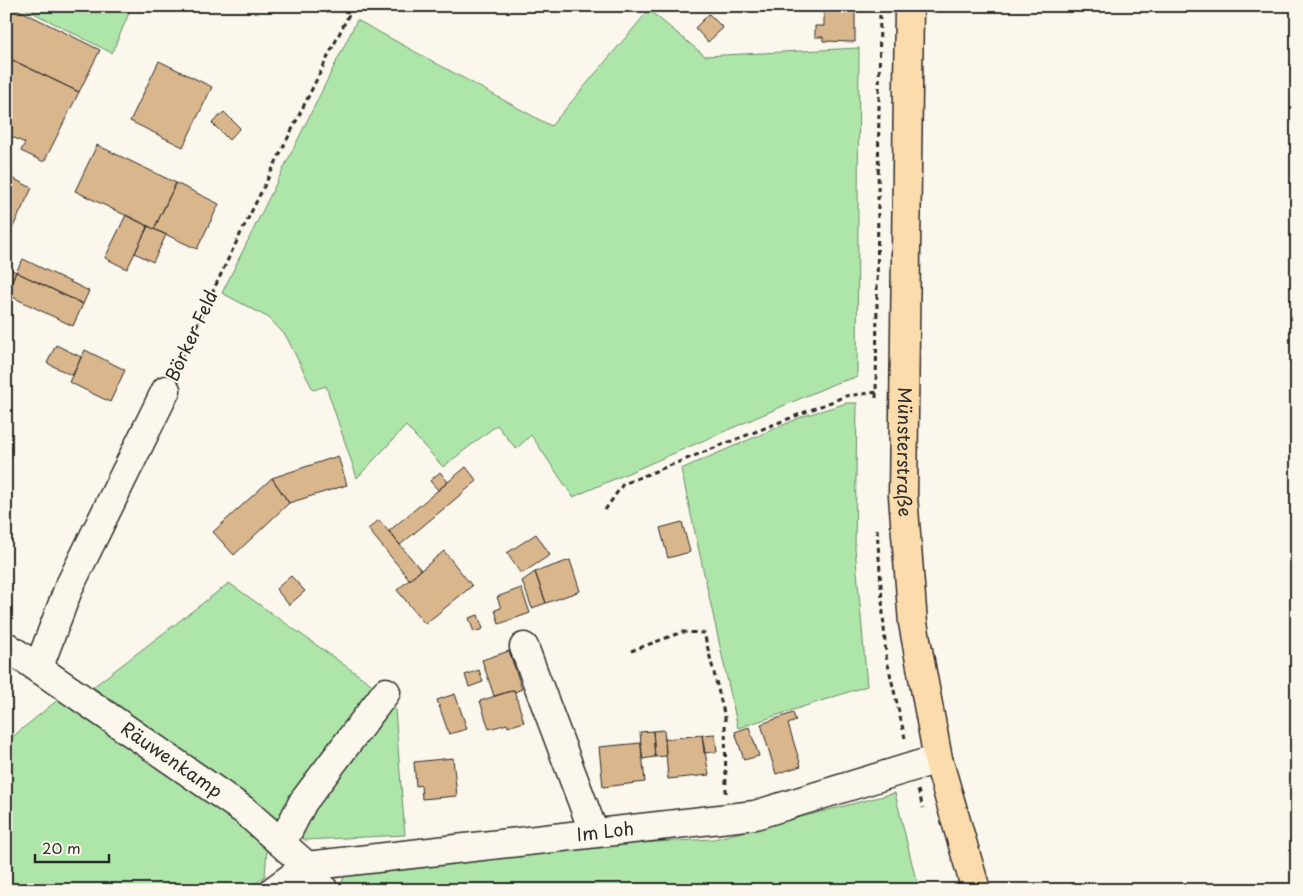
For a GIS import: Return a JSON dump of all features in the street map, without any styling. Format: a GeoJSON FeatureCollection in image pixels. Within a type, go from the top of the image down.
{"type":"FeatureCollection","features":[{"type":"Feature","properties":{"kind":"main road","name":"Münsterstraße"},"geometry":{"type":"LineString","coordinates":[[909,6],[904,496],[913,623],[938,758],[976,890]]}},
{"type":"Feature","properties":{"kind":"street","name":"Börker Feld"},"geometry":{"type":"LineString","coordinates":[[38,669],[69,587],[166,390]]}},
{"type":"Feature","properties":{"kind":"street","name":"Räuwenkamp"},"geometry":{"type":"LineString","coordinates":[[6,646],[245,811],[307,866],[324,890]]}},
{"type":"Feature","properties":{"kind":"street"},"geometry":{"type":"LineString","coordinates":[[524,647],[594,833]]}},
{"type":"Feature","properties":{"kind":"street"},"geometry":{"type":"LineString","coordinates":[[282,843],[304,802],[386,692]]}},
{"type":"Feature","properties":{"kind":"street","name":"Im Loh"},"geometry":{"type":"LineString","coordinates":[[274,890],[307,866],[755,815],[938,758]]}},
{"type":"Feature","properties":{"kind":"path","name":"Börker Feld"},"geometry":{"type":"LineString","coordinates":[[166,390],[231,253],[353,6]]}},
{"type":"Feature","properties":{"kind":"path"},"geometry":{"type":"LineString","coordinates":[[605,510],[623,484],[846,396],[906,390]]}},
{"type":"Feature","properties":{"kind":"path"},"geometry":{"type":"LineString","coordinates":[[631,650],[682,632],[704,632],[725,717],[727,819]]}},
{"type":"Feature","properties":{"kind":"green space"},"geometry":{"type":"Polygon","coordinates":[[[20,6],[132,6],[112,53],[20,6]]]}},
{"type":"Feature","properties":{"kind":"green space"},"geometry":{"type":"Polygon","coordinates":[[[649,10],[705,56],[859,48],[857,377],[836,383],[573,497],[531,435],[516,449],[497,425],[443,467],[406,426],[357,478],[326,386],[313,390],[286,336],[269,318],[222,293],[357,20],[551,126],[649,10]]]}},
{"type":"Feature","properties":{"kind":"green space"},"geometry":{"type":"Polygon","coordinates":[[[847,403],[857,403],[855,548],[867,686],[738,728],[681,469],[804,416],[847,403]]]}},
{"type":"Feature","properties":{"kind":"green space"},"geometry":{"type":"Polygon","coordinates":[[[229,583],[381,691],[279,820],[93,687],[229,583]]]}},
{"type":"Feature","properties":{"kind":"green space"},"geometry":{"type":"Polygon","coordinates":[[[394,697],[405,835],[305,840],[302,838],[308,812],[394,697]]]}},
{"type":"Feature","properties":{"kind":"green space"},"geometry":{"type":"Polygon","coordinates":[[[60,698],[248,826],[267,847],[265,876],[248,890],[12,890],[6,883],[6,742],[60,698]]]}},
{"type":"Feature","properties":{"kind":"green space"},"geometry":{"type":"Polygon","coordinates":[[[895,793],[915,876],[922,890],[339,890],[346,872],[597,845],[714,839],[895,793]]]}},
{"type":"Feature","properties":{"kind":"building"},"geometry":{"type":"Polygon","coordinates":[[[6,6],[11,6],[100,50],[79,92],[6,57],[6,6]]]}},
{"type":"Feature","properties":{"kind":"building"},"geometry":{"type":"Polygon","coordinates":[[[804,6],[855,6],[855,42],[823,41],[823,37],[815,37],[815,26],[824,26],[824,11],[804,11],[804,6]]]}},
{"type":"Feature","properties":{"kind":"building"},"geometry":{"type":"Polygon","coordinates":[[[709,14],[723,28],[708,42],[695,28],[709,14]]]}},
{"type":"Feature","properties":{"kind":"building"},"geometry":{"type":"Polygon","coordinates":[[[6,57],[79,92],[44,162],[21,151],[25,143],[6,134],[6,57]]]}},
{"type":"Feature","properties":{"kind":"building"},"geometry":{"type":"Polygon","coordinates":[[[159,61],[212,87],[183,147],[130,121],[159,61]]]}},
{"type":"Feature","properties":{"kind":"building"},"geometry":{"type":"Polygon","coordinates":[[[224,112],[240,128],[229,140],[212,123],[224,112]]]}},
{"type":"Feature","properties":{"kind":"building"},"geometry":{"type":"Polygon","coordinates":[[[97,145],[176,183],[154,229],[75,191],[97,145]]]}},
{"type":"Feature","properties":{"kind":"building"},"geometry":{"type":"Polygon","coordinates":[[[6,175],[32,188],[6,241],[6,175]]]}},
{"type":"Feature","properties":{"kind":"building"},"geometry":{"type":"Polygon","coordinates":[[[176,183],[219,204],[197,249],[154,229],[176,183]]]}},
{"type":"Feature","properties":{"kind":"building"},"geometry":{"type":"Polygon","coordinates":[[[126,215],[148,226],[127,269],[105,258],[126,215]]]}},
{"type":"Feature","properties":{"kind":"building"},"geometry":{"type":"Polygon","coordinates":[[[148,226],[166,235],[153,262],[135,253],[148,226]]]}},
{"type":"Feature","properties":{"kind":"building"},"geometry":{"type":"Polygon","coordinates":[[[23,259],[89,291],[83,304],[16,272],[23,259]]]}},
{"type":"Feature","properties":{"kind":"building"},"geometry":{"type":"Polygon","coordinates":[[[6,267],[16,272],[6,294],[6,267]]]}},
{"type":"Feature","properties":{"kind":"building"},"geometry":{"type":"Polygon","coordinates":[[[16,272],[83,304],[73,326],[6,294],[16,272]]]}},
{"type":"Feature","properties":{"kind":"building"},"geometry":{"type":"Polygon","coordinates":[[[56,345],[81,357],[73,376],[47,363],[56,345]]]}},
{"type":"Feature","properties":{"kind":"building"},"geometry":{"type":"Polygon","coordinates":[[[85,350],[125,370],[110,402],[69,382],[85,350]]]}},
{"type":"Feature","properties":{"kind":"building"},"geometry":{"type":"Polygon","coordinates":[[[338,456],[347,485],[289,503],[272,478],[338,456]]]}},
{"type":"Feature","properties":{"kind":"building"},"geometry":{"type":"Polygon","coordinates":[[[466,467],[477,481],[400,545],[389,531],[466,467]]]}},
{"type":"Feature","properties":{"kind":"building"},"geometry":{"type":"Polygon","coordinates":[[[440,472],[448,482],[438,490],[430,481],[440,472]]]}},
{"type":"Feature","properties":{"kind":"building"},"geometry":{"type":"Polygon","coordinates":[[[272,478],[289,503],[234,555],[213,532],[272,478]]]}},
{"type":"Feature","properties":{"kind":"building"},"geometry":{"type":"Polygon","coordinates":[[[379,520],[421,570],[410,580],[368,529],[379,520]]]}},
{"type":"Feature","properties":{"kind":"building"},"geometry":{"type":"Polygon","coordinates":[[[682,522],[690,552],[668,558],[660,528],[682,522]]]}},
{"type":"Feature","properties":{"kind":"building"},"geometry":{"type":"Polygon","coordinates":[[[536,534],[550,555],[521,574],[507,553],[536,534]]]}},
{"type":"Feature","properties":{"kind":"building"},"geometry":{"type":"Polygon","coordinates":[[[444,551],[472,586],[425,624],[397,590],[444,551]]]}},
{"type":"Feature","properties":{"kind":"building"},"geometry":{"type":"Polygon","coordinates":[[[570,560],[580,591],[546,603],[535,572],[570,560]]]}},
{"type":"Feature","properties":{"kind":"building"},"geometry":{"type":"Polygon","coordinates":[[[535,572],[546,603],[532,608],[522,581],[535,572]]]}},
{"type":"Feature","properties":{"kind":"building"},"geometry":{"type":"Polygon","coordinates":[[[291,576],[305,591],[289,605],[276,589],[291,576]]]}},
{"type":"Feature","properties":{"kind":"building"},"geometry":{"type":"Polygon","coordinates":[[[521,588],[530,613],[499,624],[495,610],[501,608],[497,597],[521,588]]]}},
{"type":"Feature","properties":{"kind":"building"},"geometry":{"type":"Polygon","coordinates":[[[478,615],[483,629],[474,632],[469,618],[478,615]]]}},
{"type":"Feature","properties":{"kind":"building"},"geometry":{"type":"Polygon","coordinates":[[[509,651],[522,689],[494,696],[482,660],[509,651]]]}},
{"type":"Feature","properties":{"kind":"building"},"geometry":{"type":"Polygon","coordinates":[[[479,670],[483,682],[469,687],[465,675],[479,670]]]}},
{"type":"Feature","properties":{"kind":"building"},"geometry":{"type":"Polygon","coordinates":[[[514,690],[524,722],[508,727],[507,724],[489,729],[480,701],[514,690]]]}},
{"type":"Feature","properties":{"kind":"building"},"geometry":{"type":"Polygon","coordinates":[[[455,694],[467,729],[449,734],[437,700],[455,694]]]}},
{"type":"Feature","properties":{"kind":"building"},"geometry":{"type":"Polygon","coordinates":[[[793,713],[796,721],[788,724],[801,766],[776,774],[761,724],[793,713]]]}},
{"type":"Feature","properties":{"kind":"building"},"geometry":{"type":"Polygon","coordinates":[[[749,727],[759,756],[744,760],[735,732],[749,727]]]}},
{"type":"Feature","properties":{"kind":"building"},"geometry":{"type":"Polygon","coordinates":[[[664,730],[666,756],[655,757],[653,731],[664,730]]]}},
{"type":"Feature","properties":{"kind":"building"},"geometry":{"type":"Polygon","coordinates":[[[653,731],[655,757],[642,759],[640,732],[653,731]]]}},
{"type":"Feature","properties":{"kind":"building"},"geometry":{"type":"Polygon","coordinates":[[[715,734],[717,752],[704,753],[702,735],[715,734]]]}},
{"type":"Feature","properties":{"kind":"building"},"geometry":{"type":"Polygon","coordinates":[[[702,735],[709,775],[668,779],[665,739],[702,735]]]}},
{"type":"Feature","properties":{"kind":"building"},"geometry":{"type":"Polygon","coordinates":[[[641,743],[645,782],[603,787],[599,747],[641,743]]]}},
{"type":"Feature","properties":{"kind":"building"},"geometry":{"type":"Polygon","coordinates":[[[453,758],[457,796],[422,799],[421,785],[416,786],[414,762],[453,758]]]}}]}
